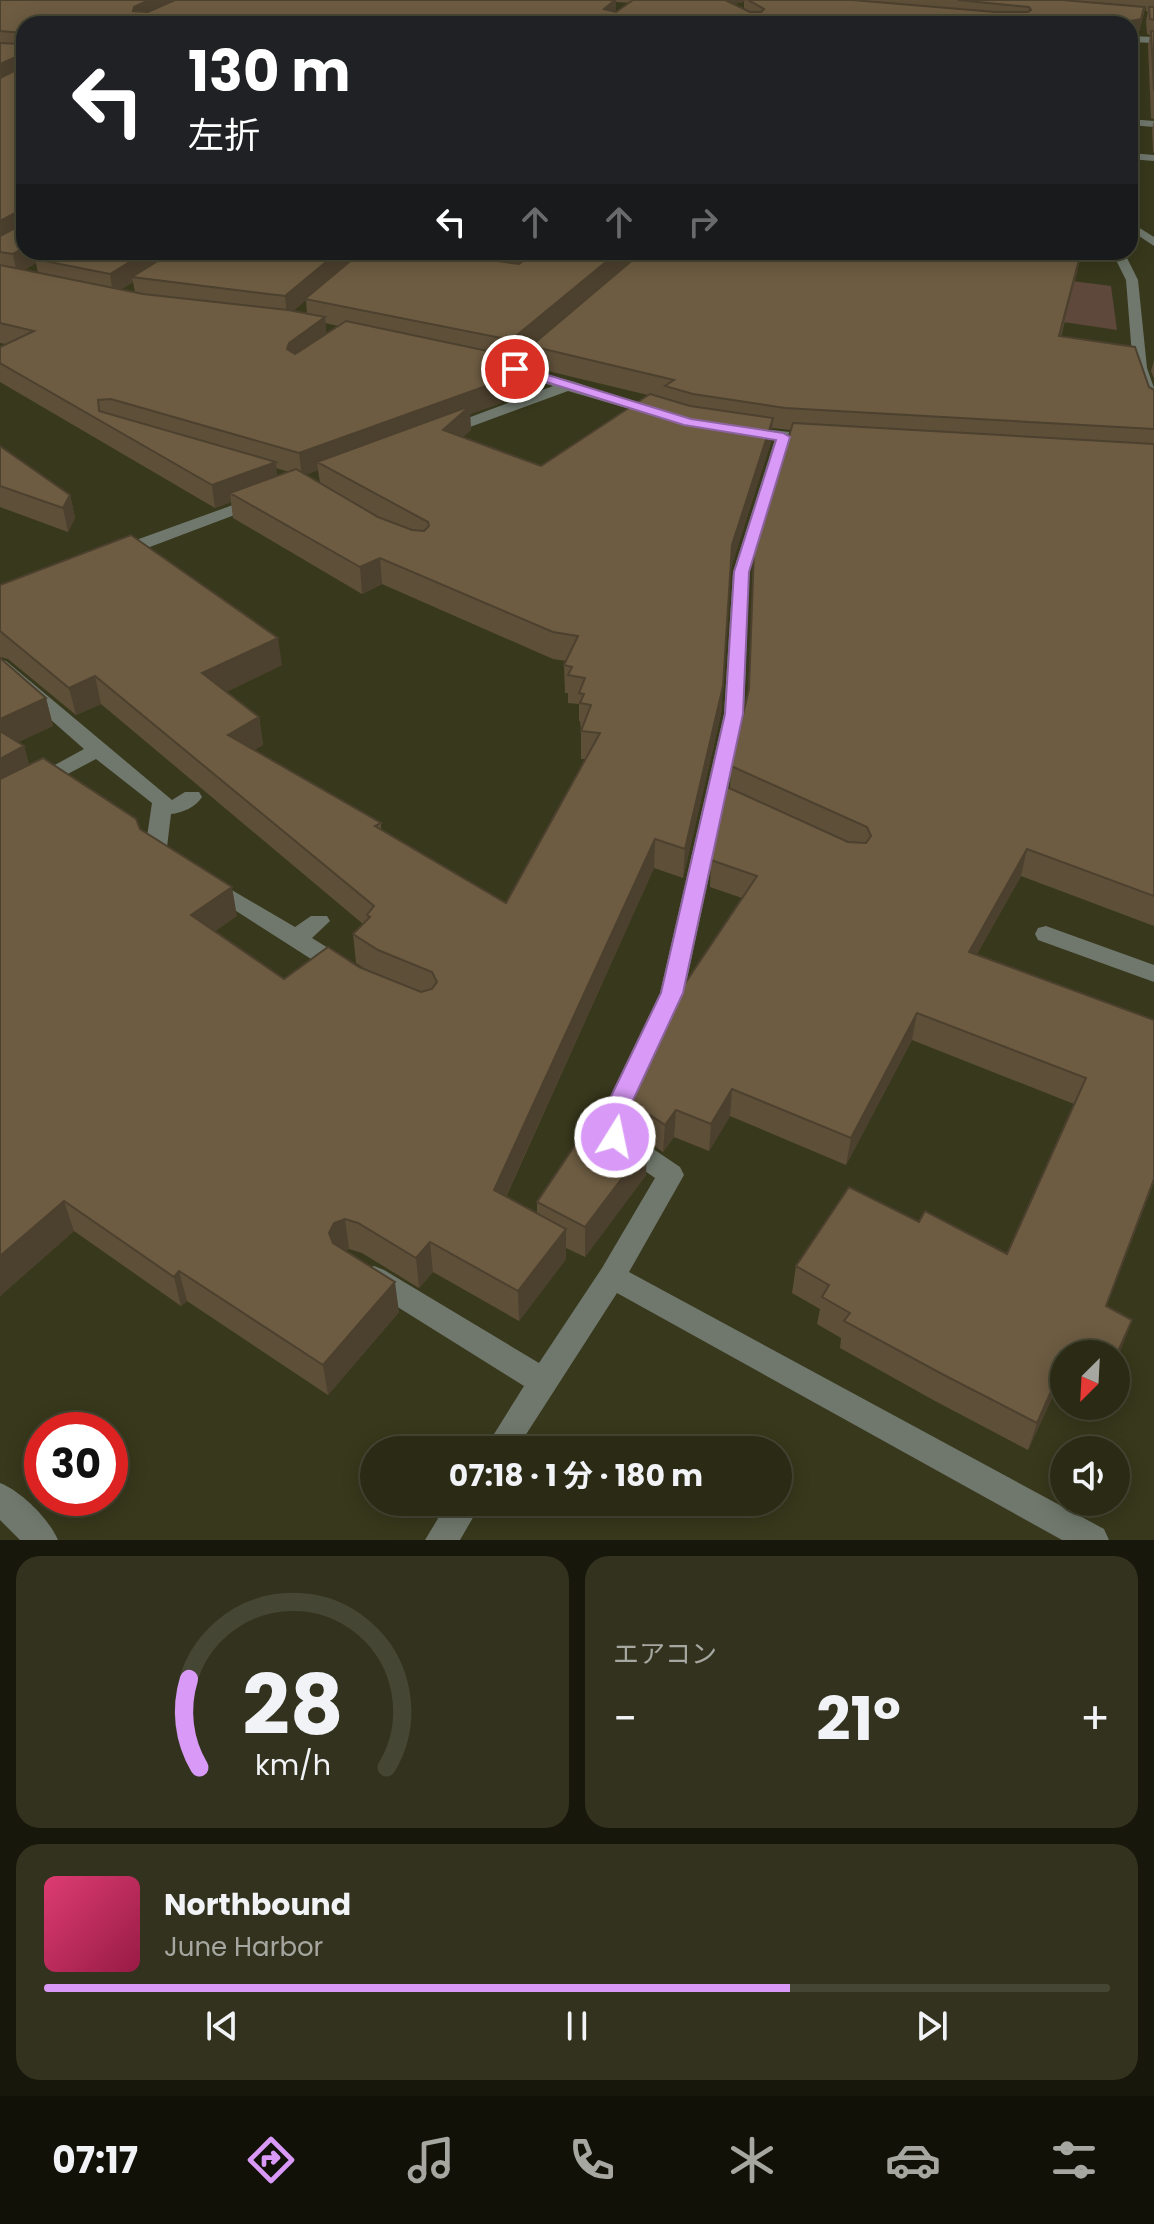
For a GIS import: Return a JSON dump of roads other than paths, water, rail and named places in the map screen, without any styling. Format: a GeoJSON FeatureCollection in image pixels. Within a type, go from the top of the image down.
{"type":"FeatureCollection","features":[{"type":"Feature","properties":{"kind":"street"},"geometry":{"type":"LineString","coordinates":[[1122,260],[1132,280],[1140,368],[1154,408]]}},
{"type":"Feature","properties":{"kind":"street"},"geometry":{"type":"LineString","coordinates":[[484,363],[521,364],[570,385],[674,418]]}},
{"type":"Feature","properties":{"kind":"street"},"geometry":{"type":"LineString","coordinates":[[435,435],[570,385]]}},
{"type":"Feature","properties":{"kind":"street"},"geometry":{"type":"LineString","coordinates":[[736,430],[826,440]]}},
{"type":"Feature","properties":{"kind":"street"},"geometry":{"type":"LineString","coordinates":[[508,1436],[612,1276],[671,1175],[615,1137],[616,1111],[672,993],[722,800],[734,714],[741,572],[783,437]]}},
{"type":"Feature","properties":{"kind":"street"},"geometry":{"type":"LineString","coordinates":[[100,559],[272,495]]}},
{"type":"Feature","properties":{"kind":"street"},"geometry":{"type":"LineString","coordinates":[[0,665],[97,750],[162,801],[156,850],[361,979]]}},
{"type":"Feature","properties":{"kind":"street"},"geometry":{"type":"LineString","coordinates":[[0,804],[97,750]]}},
{"type":"Feature","properties":{"kind":"street"},"geometry":{"type":"LineString","coordinates":[[161,807],[176,807],[192,797]]}},
{"type":"Feature","properties":{"kind":"street"},"geometry":{"type":"LineString","coordinates":[[296,938],[319,921]]}},
{"type":"Feature","properties":{"kind":"street"},"geometry":{"type":"LineString","coordinates":[[1046,934],[1154,974]]}},
{"type":"Feature","properties":{"kind":"street"},"geometry":{"type":"LineString","coordinates":[[350,1264],[544,1382]]}},
{"type":"Feature","properties":{"kind":"street"},"geometry":{"type":"LineString","coordinates":[[612,1276],[1093,1540]]}},
{"type":"Feature","properties":{"kind":"street"},"geometry":{"type":"LineString","coordinates":[[0,1498],[42,1540]]}},
{"type":"Feature","properties":{"kind":"street"},"geometry":{"type":"LineString","coordinates":[[441,1540],[457,1516]]}}]}
